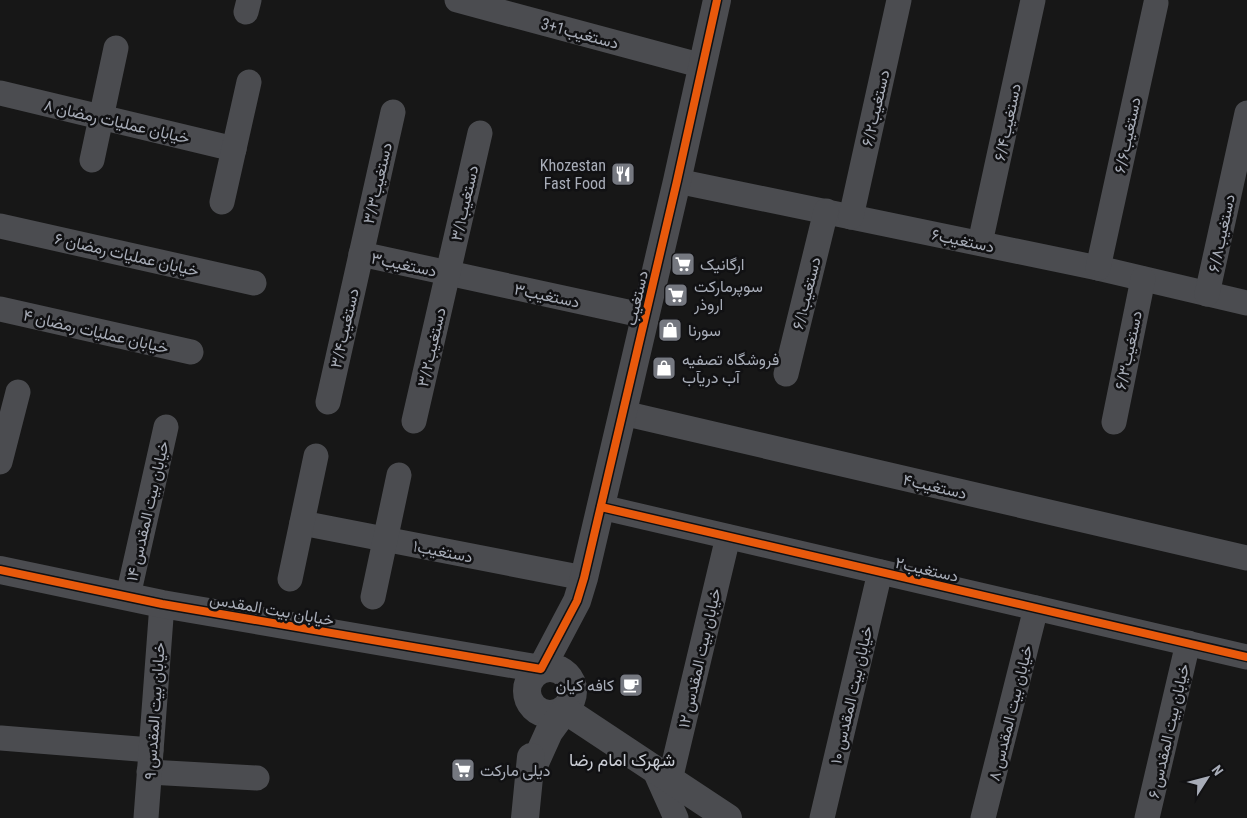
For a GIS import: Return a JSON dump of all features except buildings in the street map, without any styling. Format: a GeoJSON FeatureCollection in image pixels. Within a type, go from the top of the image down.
{"type":"FeatureCollection","features":[{"type":"Feature","properties":{"kind":"street","name":"3+1دستغیب"},"geometry":{"type":"LineString","coordinates":[[458,0],[703,66]]}},
{"type":"Feature","properties":{"kind":"street","name":"دستغیب"},"geometry":{"type":"LineString","coordinates":[[525,818],[530,774],[549,732],[550,689],[581,590],[646,316],[717,0]]}},
{"type":"Feature","properties":{"kind":"street","name":"دستغیب۶/۲"},"geometry":{"type":"LineString","coordinates":[[850,217],[899,0]]}},
{"type":"Feature","properties":{"kind":"street","name":"دستغیب۶/۴"},"geometry":{"type":"LineString","coordinates":[[980,243],[1033,0]]}},
{"type":"Feature","properties":{"kind":"street","name":"دستغیب۶/۶"},"geometry":{"type":"LineString","coordinates":[[1098,268],[1156,3]]}},
{"type":"Feature","properties":{"kind":"street"},"geometry":{"type":"LineString","coordinates":[[92,160],[116,48]]}},
{"type":"Feature","properties":{"kind":"street"},"geometry":{"type":"LineString","coordinates":[[222,202],[249,82]]}},
{"type":"Feature","properties":{"kind":"street","name":"خیابان عملیات رمضان ۸"},"geometry":{"type":"LineString","coordinates":[[0,93],[234,148]]}},
{"type":"Feature","properties":{"kind":"street","name":"۳/۳دستغیب"},"geometry":{"type":"LineString","coordinates":[[361,254],[393,112]]}},
{"type":"Feature","properties":{"kind":"street","name":"دستغیب۶/۸"},"geometry":{"type":"LineString","coordinates":[[1207,294],[1247,113]]}},
{"type":"Feature","properties":{"kind":"street","name":"۳/۱دستغیب"},"geometry":{"type":"LineString","coordinates":[[448,273],[480,133]]}},
{"type":"Feature","properties":{"kind":"street","name":"دستغیب۶"},"geometry":{"type":"LineString","coordinates":[[677,181],[1098,268],[1247,304]]}},
{"type":"Feature","properties":{"kind":"street","name":"دستغیب۶/۱"},"geometry":{"type":"LineString","coordinates":[[786,374],[826,211]]}},
{"type":"Feature","properties":{"kind":"street","name":"خیابان عملیات رمضان ۶"},"geometry":{"type":"LineString","coordinates":[[0,226],[254,283]]}},
{"type":"Feature","properties":{"kind":"street","name":"۳دستغیب"},"geometry":{"type":"LineString","coordinates":[[361,254],[448,273]]}},
{"type":"Feature","properties":{"kind":"street","name":"۳/۴دستغیب"},"geometry":{"type":"LineString","coordinates":[[328,402],[361,254]]}},
{"type":"Feature","properties":{"kind":"street","name":"دستغیب۳"},"geometry":{"type":"LineString","coordinates":[[448,273],[646,316]]}},
{"type":"Feature","properties":{"kind":"street","name":"۳/۲دستغیب"},"geometry":{"type":"LineString","coordinates":[[414,421],[448,273]]}},
{"type":"Feature","properties":{"kind":"street","name":"دستغیب۶/۳"},"geometry":{"type":"LineString","coordinates":[[1114,422],[1143,278]]}},
{"type":"Feature","properties":{"kind":"street","name":"خیابان عملیات رمضان ۴"},"geometry":{"type":"LineString","coordinates":[[0,310],[191,352]]}},
{"type":"Feature","properties":{"kind":"street"},"geometry":{"type":"LineString","coordinates":[[0,462],[18,392]]}},
{"type":"Feature","properties":{"kind":"street","name":"دستغیب۴"},"geometry":{"type":"LineString","coordinates":[[623,413],[1247,558]]}},
{"type":"Feature","properties":{"kind":"street","name":"خیابان بیت المقدس ۱۴"},"geometry":{"type":"LineString","coordinates":[[128,596],[166,426]]}},
{"type":"Feature","properties":{"kind":"street"},"geometry":{"type":"LineString","coordinates":[[290,580],[316,456]]}},
{"type":"Feature","properties":{"kind":"street"},"geometry":{"type":"LineString","coordinates":[[374,597],[398,476]]}},
{"type":"Feature","properties":{"kind":"street","name":"۲دستغیب"},"geometry":{"type":"LineString","coordinates":[[601,507],[1247,657]]}},
{"type":"Feature","properties":{"kind":"street","name":"دستغیب۱"},"geometry":{"type":"LineString","coordinates":[[302,522],[385,539],[581,590]]}},
{"type":"Feature","properties":{"kind":"street","name":"خیابان بیت المقدس ۱۲"},"geometry":{"type":"LineString","coordinates":[[662,774],[728,537]]}},
{"type":"Feature","properties":{"kind":"street","name":"خیابان بیت المقدس"},"geometry":{"type":"LineString","coordinates":[[0,570],[162,604],[492,661],[550,689]]}},
{"type":"Feature","properties":{"kind":"street","name":"خیابان بیت المقدس ۱۰"},"geometry":{"type":"LineString","coordinates":[[822,818],[880,572]]}},
{"type":"Feature","properties":{"kind":"street","name":"خیابان بیت المقدس ۹"},"geometry":{"type":"LineString","coordinates":[[146,818],[162,604]]}},
{"type":"Feature","properties":{"kind":"street","name":"خیابان بیت المقدس ۸"},"geometry":{"type":"LineString","coordinates":[[983,818],[1036,608]]}},
{"type":"Feature","properties":{"kind":"street","name":"خیابان بیت المقدس ۶"},"geometry":{"type":"LineString","coordinates":[[1147,818],[1188,643]]}},
{"type":"Feature","properties":{"kind":"street"},"geometry":{"type":"LineString","coordinates":[[550,689],[662,774],[728,818]]}},
{"type":"Feature","properties":{"kind":"street"},"geometry":{"type":"LineString","coordinates":[[1,738],[257,778]]}},
{"type":"Feature","properties":{"kind":"street"},"geometry":{"type":"LineString","coordinates":[[662,774],[676,818]]}},
{"type":"Feature","properties":{"kind":"cycle path"},"geometry":{"type":"LineString","coordinates":[[0,570],[162,604],[541,669],[577,601],[584,578],[677,181],[717,0]]}},
{"type":"Feature","properties":{"kind":"cycle path"},"geometry":{"type":"LineString","coordinates":[[601,507],[1247,657]]}},
{"type":"Feature","properties":{"kind":"place","name":"Khozestan Fast Food"},"geometry":{"type":"Point","coordinates":[623,174]}},
{"type":"Feature","properties":{"kind":"place","name":"ارگانیک"},"geometry":{"type":"Point","coordinates":[683,264]}},
{"type":"Feature","properties":{"kind":"place","name":"سوپرمارکت اروذر"},"geometry":{"type":"Point","coordinates":[676,295]}},
{"type":"Feature","properties":{"kind":"place","name":"سورنا"},"geometry":{"type":"Point","coordinates":[670,330]}},
{"type":"Feature","properties":{"kind":"place","name":"فروشگاه تصفیه آب دریآب"},"geometry":{"type":"Point","coordinates":[664,368]}},
{"type":"Feature","properties":{"kind":"place","name":"کافه کیان"},"geometry":{"type":"Point","coordinates":[631,685]}},
{"type":"Feature","properties":{"kind":"place","name":"دیلی مارکت"},"geometry":{"type":"Point","coordinates":[463,770]}},
{"type":"Feature","properties":{"kind":"district","name":"شهرک امام رضا"},"geometry":{"type":"Point","coordinates":[622,760]}}]}
